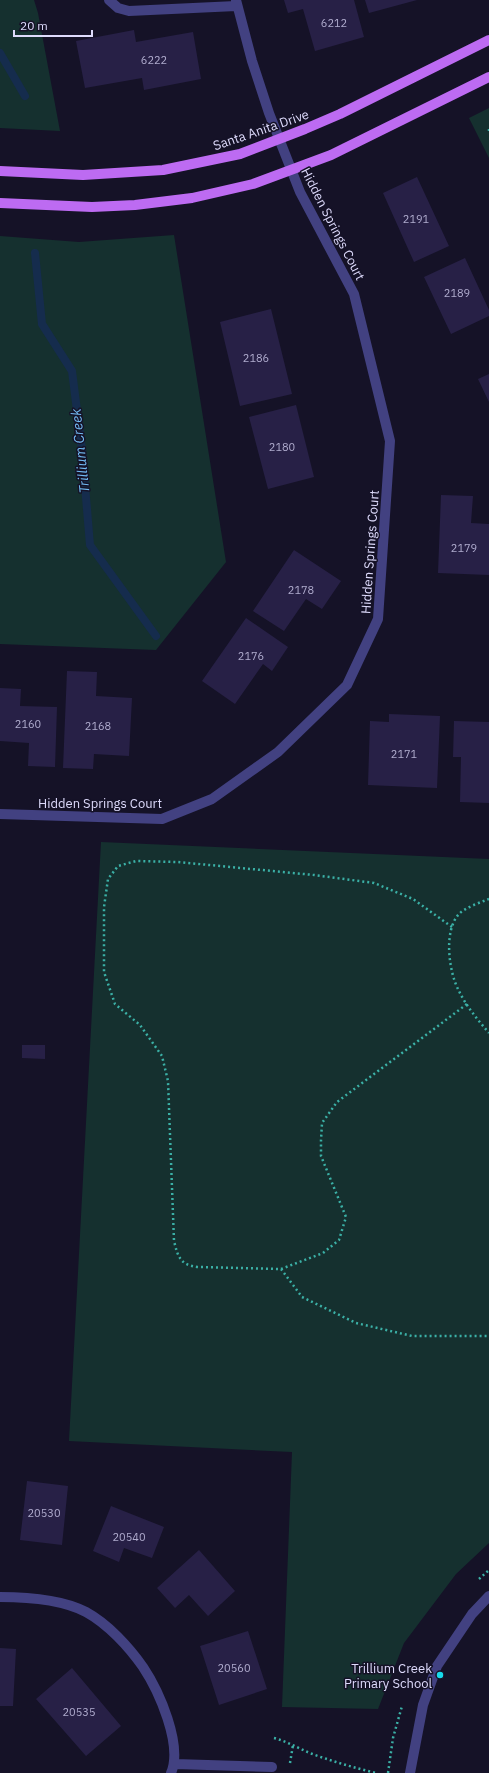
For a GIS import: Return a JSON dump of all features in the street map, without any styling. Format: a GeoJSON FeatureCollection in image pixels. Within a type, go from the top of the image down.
{"type":"FeatureCollection","features":[{"type":"Feature","properties":{"kind":"main road","name":"Santa Anita Drive"},"geometry":{"type":"LineString","coordinates":[[0,171],[83,175],[163,170],[240,154],[340,114],[489,40]]}},
{"type":"Feature","properties":{"kind":"main road"},"geometry":{"type":"LineString","coordinates":[[0,203],[92,207],[143,204],[192,198],[253,184],[331,155],[489,77]]}},
{"type":"Feature","properties":{"kind":"street"},"geometry":{"type":"LineString","coordinates":[[109,0],[118,8],[129,11],[236,3]]}},
{"type":"Feature","properties":{"kind":"street","name":"Hidden Springs Court"},"geometry":{"type":"LineString","coordinates":[[0,814],[162,819],[212,799],[278,752],[347,684],[378,620],[390,441],[354,294],[302,197],[278,139],[252,61],[236,3]]}},
{"type":"Feature","properties":{"kind":"street"},"geometry":{"type":"LineString","coordinates":[[410,1773],[422,1705],[437,1666],[472,1614],[489,1596]]}},
{"type":"Feature","properties":{"kind":"street"},"geometry":{"type":"LineString","coordinates":[[0,1597],[18,1597],[68,1604],[88,1613],[106,1626],[143,1668],[155,1690],[172,1735],[173,1769],[272,1767]]}},
{"type":"Feature","properties":{"kind":"path"},"geometry":{"type":"LineString","coordinates":[[452,927],[413,899],[374,883],[314,875],[178,862],[136,861],[118,866],[108,879],[104,907],[104,972],[115,1004],[140,1025],[162,1056],[168,1081],[174,1241],[178,1257],[188,1266],[281,1269],[323,1253],[339,1240],[346,1217],[321,1156],[320,1140],[322,1123],[337,1102],[467,1004]]}},
{"type":"Feature","properties":{"kind":"path"},"geometry":{"type":"LineString","coordinates":[[489,900],[472,906],[458,915],[449,937],[452,974],[458,990],[489,1033]]}},
{"type":"Feature","properties":{"kind":"path"},"geometry":{"type":"LineString","coordinates":[[281,1269],[302,1297],[356,1323],[412,1336],[489,1336]]}},
{"type":"Feature","properties":{"kind":"path"},"geometry":{"type":"LineString","coordinates":[[274,1738],[314,1755],[350,1767],[376,1773]]}},
{"type":"Feature","properties":{"kind":"path"},"geometry":{"type":"LineString","coordinates":[[290,1766],[293,1745]]}},
{"type":"Feature","properties":{"kind":"green space"},"geometry":{"type":"Polygon","coordinates":[[[0,0],[34,0],[38,13],[60,131],[0,128],[0,0]]]}},
{"type":"Feature","properties":{"kind":"green space"},"geometry":{"type":"Polygon","coordinates":[[[489,108],[489,158],[469,118],[489,108]]]}},
{"type":"Feature","properties":{"kind":"green space"},"geometry":{"type":"Polygon","coordinates":[[[174,235],[226,562],[156,650],[0,644],[0,236],[79,242],[174,235]]]}},
{"type":"Feature","properties":{"kind":"green space"},"geometry":{"type":"Polygon","coordinates":[[[101,842],[489,859],[489,1543],[456,1574],[404,1643],[378,1709],[282,1707],[292,1452],[69,1441],[101,842]]]}},
{"type":"Feature","properties":{"kind":"building"},"geometry":{"type":"Polygon","coordinates":[[[284,0],[354,0],[364,37],[315,51],[303,9],[288,13],[284,0]]]}},
{"type":"Feature","properties":{"kind":"building"},"geometry":{"type":"Polygon","coordinates":[[[365,0],[417,0],[369,13],[365,0]]]}},
{"type":"Feature","properties":{"kind":"building"},"geometry":{"type":"Polygon","coordinates":[[[134,30],[136,42],[193,32],[201,79],[144,90],[142,78],[85,88],[76,41],[134,30]]]}},
{"type":"Feature","properties":{"kind":"building"},"geometry":{"type":"Polygon","coordinates":[[[417,177],[449,246],[414,262],[383,193],[417,177]]]}},
{"type":"Feature","properties":{"kind":"building"},"geometry":{"type":"Polygon","coordinates":[[[465,258],[489,310],[489,316],[451,334],[424,277],[465,258]]]}},
{"type":"Feature","properties":{"kind":"building"},"geometry":{"type":"Polygon","coordinates":[[[271,309],[292,394],[240,406],[220,322],[271,309]]]}},
{"type":"Feature","properties":{"kind":"building"},"geometry":{"type":"Polygon","coordinates":[[[489,374],[489,402],[478,379],[489,374]]]}},
{"type":"Feature","properties":{"kind":"building"},"geometry":{"type":"Polygon","coordinates":[[[296,405],[314,477],[268,489],[249,417],[296,405]]]}},
{"type":"Feature","properties":{"kind":"building"},"geometry":{"type":"Polygon","coordinates":[[[441,495],[473,496],[471,523],[489,524],[489,575],[438,573],[441,495]]]}},
{"type":"Feature","properties":{"kind":"building"},"geometry":{"type":"Polygon","coordinates":[[[294,550],[341,581],[322,609],[306,599],[284,631],[253,611],[294,550]]]}},
{"type":"Feature","properties":{"kind":"building"},"geometry":{"type":"Polygon","coordinates":[[[246,618],[288,647],[272,671],[263,664],[235,704],[202,681],[246,618]]]}},
{"type":"Feature","properties":{"kind":"building"},"geometry":{"type":"Polygon","coordinates":[[[67,671],[97,672],[96,696],[132,698],[129,756],[94,754],[93,769],[63,768],[67,671]]]}},
{"type":"Feature","properties":{"kind":"building"},"geometry":{"type":"Polygon","coordinates":[[[0,688],[21,689],[20,706],[57,707],[55,767],[28,766],[29,743],[0,741],[0,688]]]}},
{"type":"Feature","properties":{"kind":"building"},"geometry":{"type":"Polygon","coordinates":[[[389,714],[440,716],[437,788],[368,785],[370,721],[389,722],[389,714]]]}},
{"type":"Feature","properties":{"kind":"building"},"geometry":{"type":"Polygon","coordinates":[[[454,721],[489,722],[489,803],[460,802],[461,757],[453,757],[454,721]]]}},
{"type":"Feature","properties":{"kind":"building"},"geometry":{"type":"Polygon","coordinates":[[[22,1045],[45,1045],[45,1059],[22,1058],[22,1045]]]}},
{"type":"Feature","properties":{"kind":"building"},"geometry":{"type":"Polygon","coordinates":[[[27,1481],[68,1486],[62,1545],[20,1540],[27,1481]]]}},
{"type":"Feature","properties":{"kind":"building"},"geometry":{"type":"Polygon","coordinates":[[[111,1506],[164,1527],[152,1558],[124,1548],[119,1562],[93,1551],[111,1506]]]}},
{"type":"Feature","properties":{"kind":"building"},"geometry":{"type":"Polygon","coordinates":[[[199,1550],[235,1591],[208,1616],[189,1595],[175,1608],[157,1588],[199,1550]]]}},
{"type":"Feature","properties":{"kind":"building"},"geometry":{"type":"Polygon","coordinates":[[[248,1631],[267,1689],[219,1705],[200,1646],[248,1631]]]}},
{"type":"Feature","properties":{"kind":"building"},"geometry":{"type":"Polygon","coordinates":[[[0,1648],[16,1649],[13,1706],[0,1706],[0,1648]]]}},
{"type":"Feature","properties":{"kind":"building"},"geometry":{"type":"Polygon","coordinates":[[[72,1668],[121,1726],[86,1756],[36,1699],[72,1668]]]}},
{"type":"Feature","properties":{"kind":"waterway","name":"Trillium Creek"},"geometry":{"type":"LineString","coordinates":[[0,53],[25,96]]}},
{"type":"Feature","properties":{"kind":"waterway","name":"Trillium Creek"},"geometry":{"type":"LineString","coordinates":[[35,253],[42,324],[72,371],[82,450],[90,545],[156,636]]}},
{"type":"Feature","properties":{"kind":"place","name":"Trillium Creek Primary School"},"geometry":{"type":"Point","coordinates":[440,1675]}}]}
